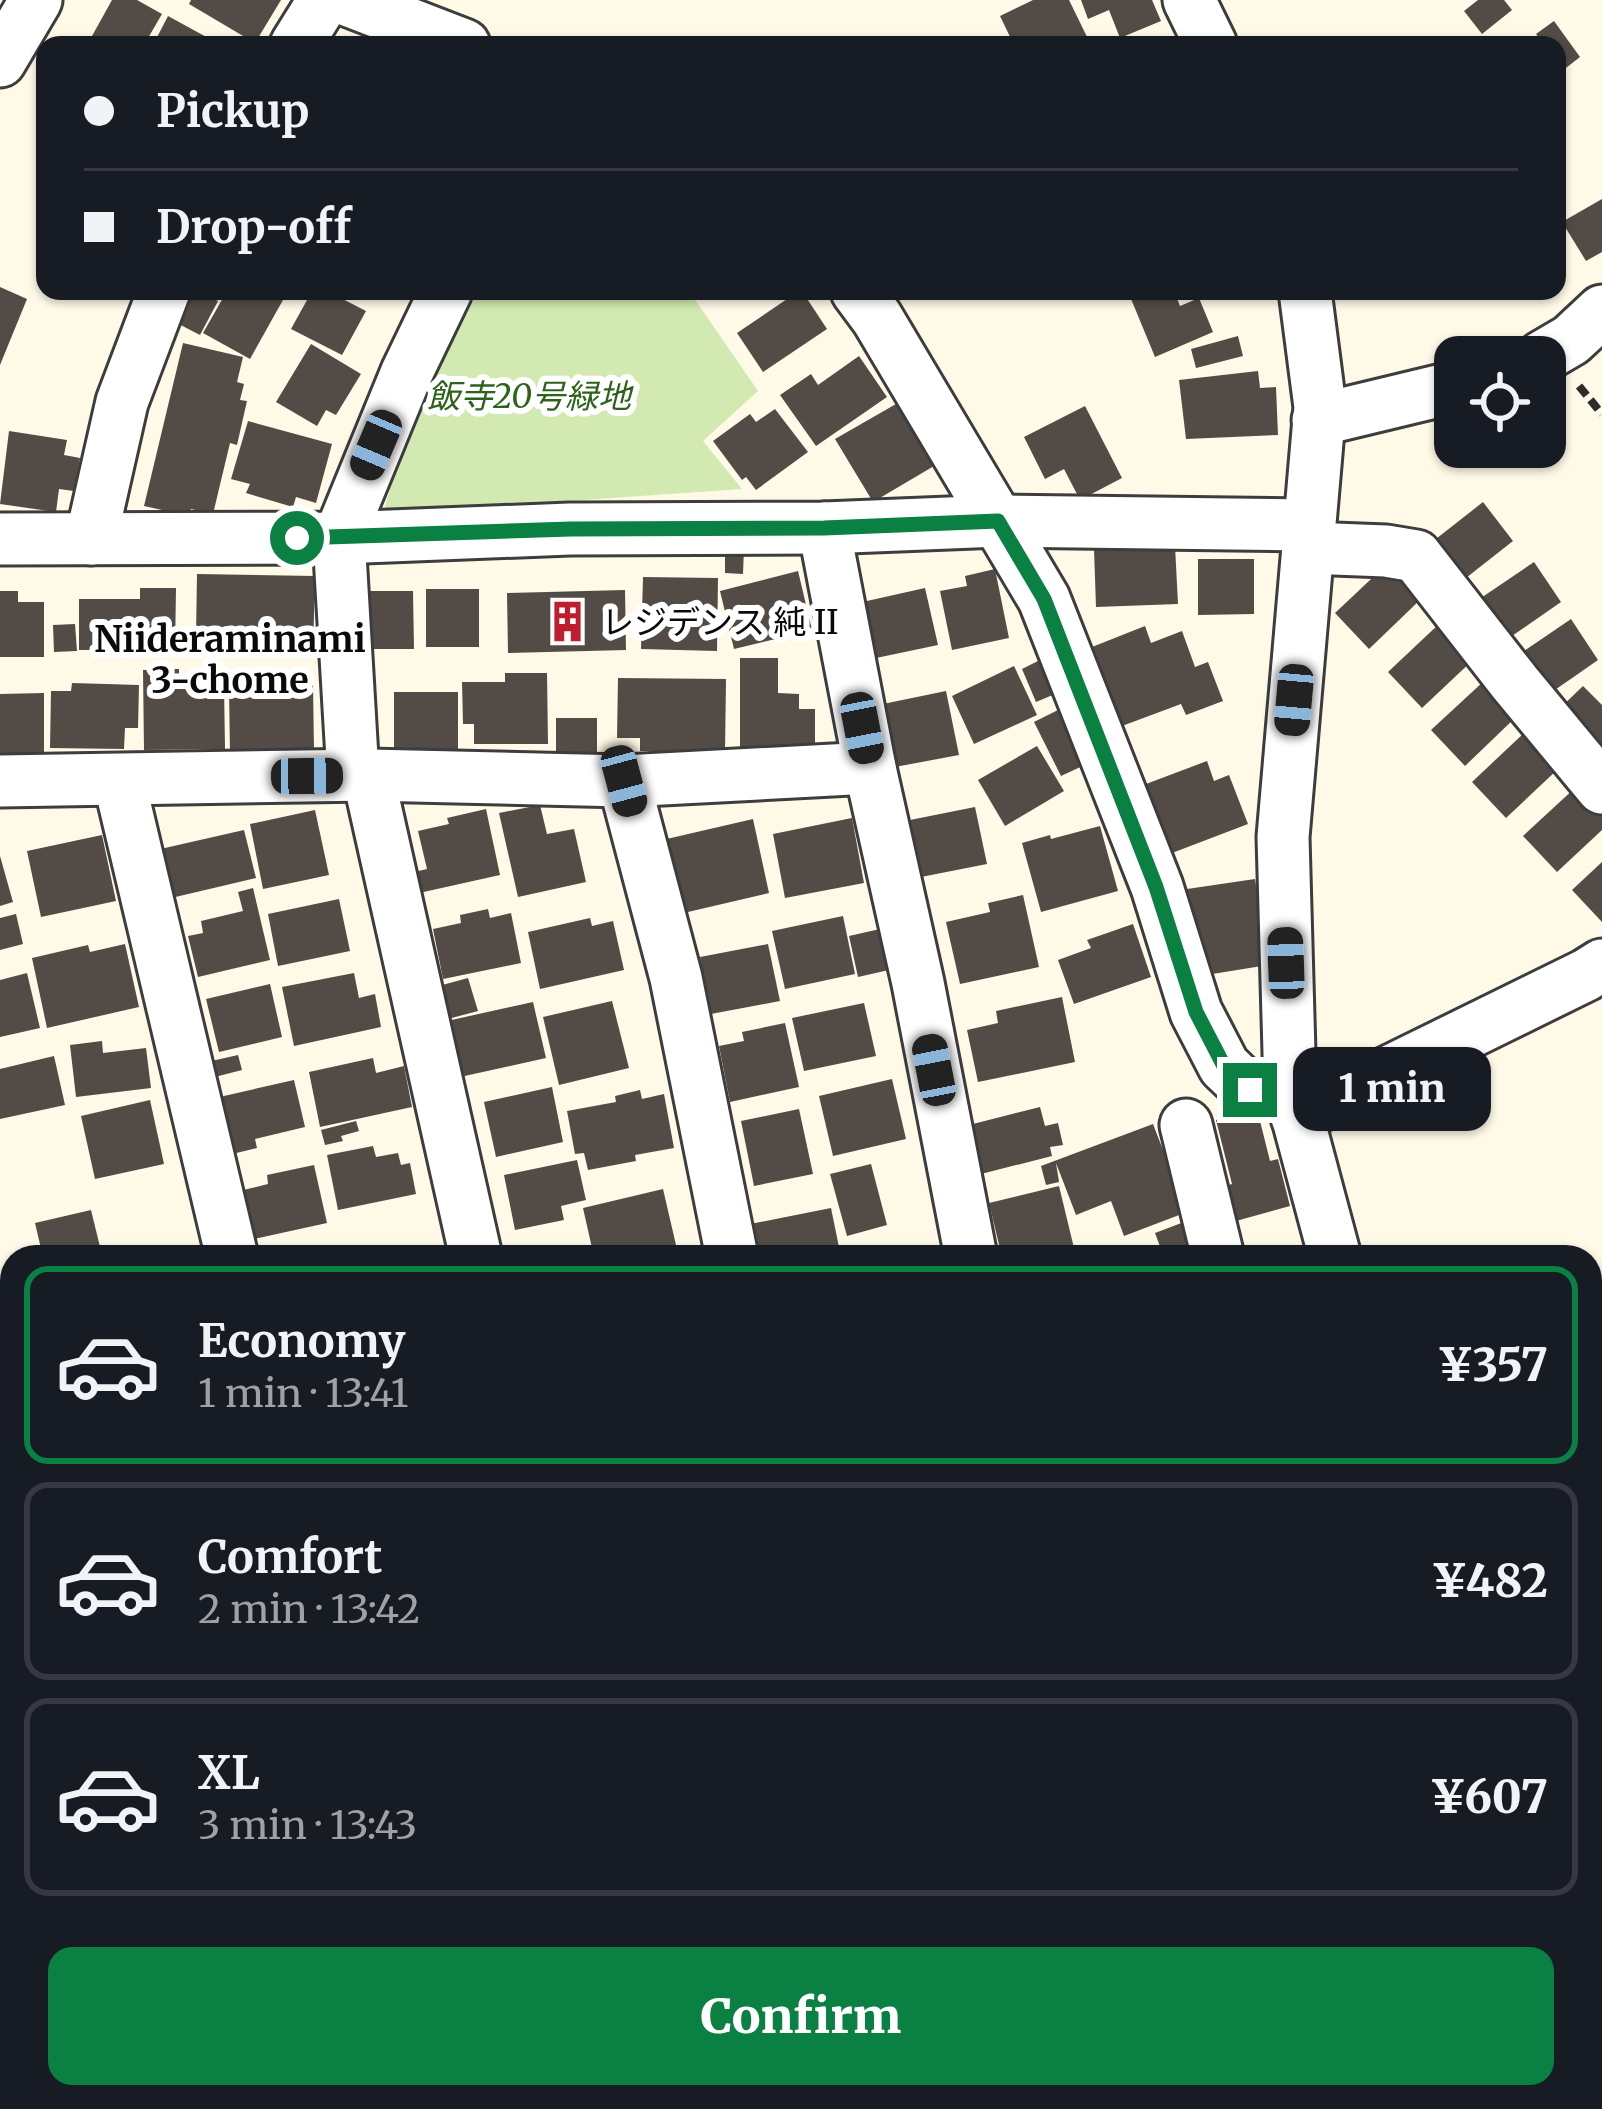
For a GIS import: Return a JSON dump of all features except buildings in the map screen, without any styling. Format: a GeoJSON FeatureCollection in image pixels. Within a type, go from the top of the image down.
{"type":"FeatureCollection","features":[{"type":"Feature","properties":{"kind":"street"},"geometry":{"type":"LineString","coordinates":[[0,61],[36,0]]}},
{"type":"Feature","properties":{"kind":"street"},"geometry":{"type":"LineString","coordinates":[[302,36],[324,0]]}},
{"type":"Feature","properties":{"kind":"street"},"geometry":{"type":"LineString","coordinates":[[347,0],[441,36]]}},
{"type":"Feature","properties":{"kind":"street"},"geometry":{"type":"LineString","coordinates":[[1189,0],[1207,36]]}},
{"type":"Feature","properties":{"kind":"street"},"geometry":{"type":"LineString","coordinates":[[91,538],[122,402],[161,300]]}},
{"type":"Feature","properties":{"kind":"street"},"geometry":{"type":"LineString","coordinates":[[442,300],[339,538],[361,775],[473,1245]]}},
{"type":"Feature","properties":{"kind":"street"},"geometry":{"type":"LineString","coordinates":[[864,300],[1044,599],[1149,867],[1196,1012],[1224,1066],[1250,1090],[1294,1103],[1602,965]]}},
{"type":"Feature","properties":{"kind":"street"},"geometry":{"type":"LineString","coordinates":[[1307,300],[1320,407],[1282,837],[1294,1103],[1332,1245]]}},
{"type":"Feature","properties":{"kind":"street"},"geometry":{"type":"LineString","coordinates":[[1566,342],[1602,311]]}},
{"type":"Feature","properties":{"kind":"street"},"geometry":{"type":"LineString","coordinates":[[1318,419],[1434,391]]}},
{"type":"Feature","properties":{"kind":"street"},"geometry":{"type":"LineString","coordinates":[[0,539],[339,538],[998,521],[1309,537],[1416,556],[1602,788]]}},
{"type":"Feature","properties":{"kind":"street"},"geometry":{"type":"LineString","coordinates":[[824,528],[870,769],[918,983],[957,1245]]}},
{"type":"Feature","properties":{"kind":"street"},"geometry":{"type":"LineString","coordinates":[[0,781],[361,775],[624,781],[870,769]]}},
{"type":"Feature","properties":{"kind":"street"},"geometry":{"type":"LineString","coordinates":[[119,780],[229,1245]]}},
{"type":"Feature","properties":{"kind":"street"},"geometry":{"type":"LineString","coordinates":[[624,781],[676,978],[730,1245]]}},
{"type":"Feature","properties":{"kind":"street"},"geometry":{"type":"LineString","coordinates":[[1186,1125],[1215,1245]]}},
{"type":"Feature","properties":{"kind":"green space","name":"飯寺20号緑地"},"geometry":{"type":"Polygon","coordinates":[[[460,300],[695,300],[758,391],[703,441],[742,489],[383,514],[405,435],[460,300]]]}},
{"type":"Feature","properties":{"kind":"place","name":"レジデンス 純 II"},"geometry":{"type":"Point","coordinates":[567,622]}},
{"type":"Feature","properties":{"kind":"district","name":"Niideraminami 3-chome"},"geometry":{"type":"Point","coordinates":[230,660]}},
{"type":"Feature","properties":{"kind":"route"},"geometry":{"type":"LineString","coordinates":[[297,538],[998,521],[1044,599],[1156,887],[1196,1012],[1224,1066],[1250,1090]]}}]}
